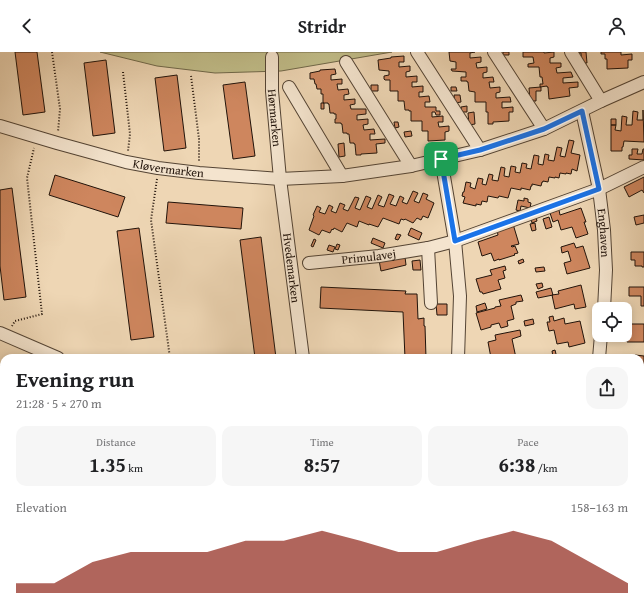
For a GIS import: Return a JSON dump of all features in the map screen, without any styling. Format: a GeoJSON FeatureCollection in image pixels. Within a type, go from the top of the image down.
{"type":"FeatureCollection","features":[{"type":"Feature","properties":{"kind":"street"},"geometry":{"type":"LineString","coordinates":[[417,52],[480,150]]}},
{"type":"Feature","properties":{"kind":"street"},"geometry":{"type":"LineString","coordinates":[[494,52],[544,129]]}},
{"type":"Feature","properties":{"kind":"street"},"geometry":{"type":"LineString","coordinates":[[571,52],[601,101]]}},
{"type":"Feature","properties":{"kind":"street","name":"Hørmarken"},"geometry":{"type":"LineString","coordinates":[[272,57],[272,91],[280,179]]}},
{"type":"Feature","properties":{"kind":"street"},"geometry":{"type":"LineString","coordinates":[[346,62],[411,166]]}},
{"type":"Feature","properties":{"kind":"street","name":"Kløvermarken"},"geometry":{"type":"LineString","coordinates":[[0,126],[126,162],[158,168],[199,173],[280,179],[342,176],[411,166],[480,150],[544,129],[644,82]]}},
{"type":"Feature","properties":{"kind":"street"},"geometry":{"type":"LineString","coordinates":[[289,87],[342,176]]}},
{"type":"Feature","properties":{"kind":"street","name":"Enghaven"},"geometry":{"type":"LineString","coordinates":[[582,111],[599,189],[604,230],[606,270],[604,302]]}},
{"type":"Feature","properties":{"kind":"street"},"geometry":{"type":"LineString","coordinates":[[441,159],[455,241],[460,296],[458,354]]}},
{"type":"Feature","properties":{"kind":"street","name":"Primulavej"},"geometry":{"type":"LineString","coordinates":[[309,263],[379,256],[428,248],[455,241],[599,189],[644,167]]}},
{"type":"Feature","properties":{"kind":"street","name":"Hvedemarken"},"geometry":{"type":"LineString","coordinates":[[280,179],[302,354]]}},
{"type":"Feature","properties":{"kind":"street"},"geometry":{"type":"LineString","coordinates":[[428,248],[431,303]]}},
{"type":"Feature","properties":{"kind":"street"},"geometry":{"type":"LineString","coordinates":[[3,334],[49,354]]}},
{"type":"Feature","properties":{"kind":"street"},"geometry":{"type":"LineString","coordinates":[[599,354],[600,342]]}},
{"type":"Feature","properties":{"kind":"path"},"geometry":{"type":"LineString","coordinates":[[52,52],[60,109],[57,143]]}},
{"type":"Feature","properties":{"kind":"path"},"geometry":{"type":"LineString","coordinates":[[123,72],[130,134],[126,162]]}},
{"type":"Feature","properties":{"kind":"path"},"geometry":{"type":"LineString","coordinates":[[191,76],[199,139],[199,173]]}},
{"type":"Feature","properties":{"kind":"path"},"geometry":{"type":"LineString","coordinates":[[3,334],[15,321],[42,314],[27,178],[36,137]]}},
{"type":"Feature","properties":{"kind":"path"},"geometry":{"type":"LineString","coordinates":[[158,168],[151,220],[169,354]]}},
{"type":"Feature","properties":{"kind":"shaded area"},"geometry":{"type":"Polygon","coordinates":[[[100,52],[392,52],[281,71],[215,73],[157,66],[100,52]]]}},
{"type":"Feature","properties":{"kind":"building"},"geometry":{"type":"Polygon","coordinates":[[[15,52],[37,52],[45,112],[23,115],[15,52]]]}},
{"type":"Feature","properties":{"kind":"building"},"geometry":{"type":"Polygon","coordinates":[[[449,52],[475,52],[470,53],[470,58],[481,57],[481,62],[476,63],[477,68],[487,67],[487,72],[483,73],[483,78],[493,77],[494,82],[489,82],[490,88],[500,87],[500,92],[496,93],[496,98],[510,97],[511,102],[502,102],[502,108],[513,107],[513,112],[509,112],[509,121],[493,122],[493,124],[488,124],[486,102],[475,102],[475,92],[469,91],[467,81],[461,81],[461,77],[466,77],[466,72],[452,71],[451,69],[456,69],[456,62],[450,61],[449,52]]]}},
{"type":"Feature","properties":{"kind":"building"},"geometry":{"type":"Polygon","coordinates":[[[503,52],[509,52],[509,55],[503,55],[503,52]]]}},
{"type":"Feature","properties":{"kind":"building"},"geometry":{"type":"Polygon","coordinates":[[[523,52],[554,52],[554,57],[550,58],[550,63],[561,63],[561,67],[556,68],[557,73],[571,72],[573,77],[563,78],[563,83],[578,82],[578,87],[569,88],[570,96],[549,99],[548,87],[540,87],[540,84],[543,84],[542,77],[540,77],[539,67],[528,67],[528,64],[534,63],[533,57],[523,57],[523,52]]]}},
{"type":"Feature","properties":{"kind":"building"},"geometry":{"type":"Polygon","coordinates":[[[575,52],[586,52],[587,63],[582,63],[581,53],[575,52]]]}},
{"type":"Feature","properties":{"kind":"building"},"geometry":{"type":"Polygon","coordinates":[[[601,52],[621,52],[621,55],[632,54],[632,60],[628,60],[628,68],[607,69],[607,59],[605,59],[605,54],[601,54],[601,52]]]}},
{"type":"Feature","properties":{"kind":"building"},"geometry":{"type":"Polygon","coordinates":[[[404,56],[404,62],[399,62],[399,67],[410,66],[410,71],[406,72],[406,77],[417,76],[417,82],[412,82],[412,87],[423,86],[423,92],[419,92],[419,97],[429,96],[430,102],[425,102],[425,107],[436,107],[436,111],[440,111],[440,115],[436,115],[435,112],[432,112],[432,117],[443,116],[443,122],[438,122],[439,127],[449,126],[449,131],[445,132],[445,140],[428,141],[428,131],[422,131],[422,121],[411,121],[411,111],[405,110],[404,101],[398,101],[398,91],[390,91],[390,80],[384,79],[384,76],[389,75],[389,71],[379,70],[378,60],[404,56]]]}},
{"type":"Feature","properties":{"kind":"building"},"geometry":{"type":"Polygon","coordinates":[[[106,60],[115,133],[93,136],[84,63],[106,60]]]}},
{"type":"Feature","properties":{"kind":"building"},"geometry":{"type":"Polygon","coordinates":[[[335,69],[336,74],[331,75],[331,80],[342,79],[342,84],[337,84],[338,90],[348,89],[349,94],[344,95],[344,100],[355,99],[355,104],[350,105],[351,109],[366,109],[366,114],[357,115],[357,120],[368,119],[368,124],[363,125],[364,130],[374,129],[375,134],[370,134],[370,140],[385,139],[385,143],[376,144],[377,153],[356,155],[355,144],[350,143],[349,134],[343,133],[341,123],[335,123],[336,114],[330,113],[329,104],[323,103],[323,94],[321,94],[321,89],[317,89],[314,79],[310,79],[310,73],[320,70],[335,69]]]}},
{"type":"Feature","properties":{"kind":"building"},"geometry":{"type":"Polygon","coordinates":[[[177,75],[186,148],[164,151],[155,78],[177,75]]]}},
{"type":"Feature","properties":{"kind":"building"},"geometry":{"type":"Polygon","coordinates":[[[245,82],[255,156],[233,159],[223,85],[245,82]]]}},
{"type":"Feature","properties":{"kind":"building"},"geometry":{"type":"Polygon","coordinates":[[[371,85],[378,85],[378,91],[371,91],[371,85]]]}},
{"type":"Feature","properties":{"kind":"building"},"geometry":{"type":"Polygon","coordinates":[[[451,87],[456,87],[457,91],[451,91],[451,87]]]}},
{"type":"Feature","properties":{"kind":"building"},"geometry":{"type":"Polygon","coordinates":[[[541,87],[541,91],[536,91],[536,101],[530,101],[529,88],[541,87]]]}},
{"type":"Feature","properties":{"kind":"building"},"geometry":{"type":"Polygon","coordinates":[[[454,95],[460,95],[461,102],[455,103],[454,95]]]}},
{"type":"Feature","properties":{"kind":"building"},"geometry":{"type":"Polygon","coordinates":[[[321,103],[324,103],[324,109],[321,109],[321,103]]]}},
{"type":"Feature","properties":{"kind":"building"},"geometry":{"type":"Polygon","coordinates":[[[467,106],[467,112],[462,112],[461,107],[467,106]]]}},
{"type":"Feature","properties":{"kind":"building"},"geometry":{"type":"Polygon","coordinates":[[[643,110],[644,142],[624,141],[622,151],[611,151],[611,125],[616,125],[615,130],[621,131],[622,116],[627,117],[626,125],[632,125],[633,111],[638,112],[637,120],[643,120],[643,110]]]}},
{"type":"Feature","properties":{"kind":"building"},"geometry":{"type":"Polygon","coordinates":[[[474,112],[475,124],[469,125],[468,113],[474,112]]]}},
{"type":"Feature","properties":{"kind":"building"},"geometry":{"type":"Polygon","coordinates":[[[611,119],[616,119],[616,125],[611,125],[611,119]]]}},
{"type":"Feature","properties":{"kind":"building"},"geometry":{"type":"Polygon","coordinates":[[[394,122],[398,122],[399,127],[395,128],[394,122]]]}},
{"type":"Feature","properties":{"kind":"building"},"geometry":{"type":"Polygon","coordinates":[[[411,131],[412,136],[405,137],[404,132],[411,131]]]}},
{"type":"Feature","properties":{"kind":"building"},"geometry":{"type":"Polygon","coordinates":[[[569,140],[574,141],[571,153],[580,155],[577,171],[572,169],[571,174],[560,173],[559,178],[549,177],[548,182],[543,181],[541,186],[532,184],[530,190],[511,188],[508,198],[488,196],[487,202],[482,201],[481,205],[476,204],[476,206],[463,203],[465,197],[462,196],[466,182],[471,183],[470,187],[475,189],[478,178],[483,179],[482,184],[486,185],[489,174],[493,175],[492,180],[498,181],[501,167],[505,168],[504,176],[509,177],[511,166],[516,167],[515,172],[520,173],[522,163],[527,164],[526,168],[531,169],[534,155],[539,156],[538,164],[543,165],[545,154],[549,155],[548,160],[554,161],[557,147],[562,148],[560,156],[565,157],[569,140]]]}},
{"type":"Feature","properties":{"kind":"building"},"geometry":{"type":"Polygon","coordinates":[[[344,143],[345,156],[339,157],[338,144],[344,143]]]}},
{"type":"Feature","properties":{"kind":"building"},"geometry":{"type":"Polygon","coordinates":[[[632,149],[638,149],[637,154],[642,154],[644,149],[644,160],[629,159],[629,155],[632,155],[632,149]]]}},
{"type":"Feature","properties":{"kind":"building"},"geometry":{"type":"Polygon","coordinates":[[[55,175],[125,197],[118,217],[49,195],[55,175]]]}},
{"type":"Feature","properties":{"kind":"building"},"geometry":{"type":"Polygon","coordinates":[[[644,177],[644,193],[642,190],[629,197],[624,187],[644,177]]]}},
{"type":"Feature","properties":{"kind":"building"},"geometry":{"type":"Polygon","coordinates":[[[12,188],[26,297],[4,300],[0,266],[0,190],[12,188]]]}},
{"type":"Feature","properties":{"kind":"building"},"geometry":{"type":"Polygon","coordinates":[[[413,191],[418,193],[414,201],[419,203],[423,193],[428,195],[426,199],[434,203],[428,218],[423,216],[421,220],[417,218],[413,223],[405,219],[401,219],[399,224],[383,218],[378,227],[359,221],[357,227],[347,223],[342,232],[334,228],[330,233],[322,230],[319,235],[309,230],[317,206],[321,208],[319,212],[325,214],[329,205],[333,207],[331,211],[336,213],[340,203],[345,205],[343,209],[348,211],[355,197],[359,198],[355,208],[360,210],[366,196],[371,198],[367,207],[372,209],[378,195],[382,197],[378,205],[384,207],[389,194],[394,196],[390,204],[396,206],[400,196],[404,198],[402,202],[407,204],[413,191]]]}},
{"type":"Feature","properties":{"kind":"building"},"geometry":{"type":"Polygon","coordinates":[[[524,198],[528,199],[528,202],[531,203],[530,208],[521,206],[520,211],[516,210],[518,200],[524,201],[524,198]]]}},
{"type":"Feature","properties":{"kind":"building"},"geometry":{"type":"Polygon","coordinates":[[[168,202],[243,208],[241,229],[166,223],[168,202]]]}},
{"type":"Feature","properties":{"kind":"building"},"geometry":{"type":"Polygon","coordinates":[[[581,208],[588,234],[576,238],[572,227],[561,230],[558,220],[553,222],[550,213],[559,210],[560,215],[581,208]]]}},
{"type":"Feature","properties":{"kind":"building"},"geometry":{"type":"Polygon","coordinates":[[[644,215],[644,223],[636,225],[634,217],[644,215]]]}},
{"type":"Feature","properties":{"kind":"building"},"geometry":{"type":"Polygon","coordinates":[[[536,217],[537,221],[532,223],[531,219],[536,217]]]}},
{"type":"Feature","properties":{"kind":"building"},"geometry":{"type":"Polygon","coordinates":[[[549,217],[552,227],[546,229],[543,219],[549,217]]]}},
{"type":"Feature","properties":{"kind":"building"},"geometry":{"type":"Polygon","coordinates":[[[535,223],[536,230],[532,231],[530,224],[535,223]]]}},
{"type":"Feature","properties":{"kind":"building"},"geometry":{"type":"Polygon","coordinates":[[[513,224],[519,244],[511,246],[515,246],[518,253],[494,261],[491,253],[482,256],[478,242],[498,235],[497,230],[513,224]]]}},
{"type":"Feature","properties":{"kind":"building"},"geometry":{"type":"Polygon","coordinates":[[[139,228],[154,337],[131,340],[117,231],[139,228]]]}},
{"type":"Feature","properties":{"kind":"building"},"geometry":{"type":"Polygon","coordinates":[[[411,228],[422,233],[419,240],[408,235],[411,228]]]}},
{"type":"Feature","properties":{"kind":"building"},"geometry":{"type":"Polygon","coordinates":[[[397,234],[401,235],[398,240],[395,239],[397,234]]]}},
{"type":"Feature","properties":{"kind":"building"},"geometry":{"type":"Polygon","coordinates":[[[261,237],[276,354],[254,354],[240,240],[261,237]]]}},
{"type":"Feature","properties":{"kind":"building"},"geometry":{"type":"Polygon","coordinates":[[[373,238],[385,243],[383,248],[371,243],[373,238]]]}},
{"type":"Feature","properties":{"kind":"building"},"geometry":{"type":"Polygon","coordinates":[[[314,239],[316,240],[313,247],[311,246],[314,239]]]}},
{"type":"Feature","properties":{"kind":"building"},"geometry":{"type":"Polygon","coordinates":[[[574,243],[576,248],[583,246],[590,268],[567,274],[564,263],[571,261],[568,251],[562,253],[561,247],[574,243]]]}},
{"type":"Feature","properties":{"kind":"building"},"geometry":{"type":"Polygon","coordinates":[[[337,244],[340,245],[338,250],[335,249],[337,244]]]}},
{"type":"Feature","properties":{"kind":"building"},"geometry":{"type":"Polygon","coordinates":[[[329,245],[335,247],[333,252],[327,250],[329,245]]]}},
{"type":"Feature","properties":{"kind":"building"},"geometry":{"type":"Polygon","coordinates":[[[631,252],[644,252],[644,267],[635,266],[635,260],[631,260],[631,252]]]}},
{"type":"Feature","properties":{"kind":"building"},"geometry":{"type":"Polygon","coordinates":[[[405,257],[406,265],[381,271],[379,260],[405,257]]]}},
{"type":"Feature","properties":{"kind":"building"},"geometry":{"type":"Polygon","coordinates":[[[523,259],[524,262],[519,264],[518,261],[523,259]]]}},
{"type":"Feature","properties":{"kind":"building"},"geometry":{"type":"Polygon","coordinates":[[[420,260],[421,270],[413,270],[412,261],[420,260]]]}},
{"type":"Feature","properties":{"kind":"building"},"geometry":{"type":"Polygon","coordinates":[[[505,266],[506,270],[503,271],[505,278],[498,280],[501,289],[483,294],[480,292],[476,279],[492,275],[490,270],[505,266]]]}},
{"type":"Feature","properties":{"kind":"building"},"geometry":{"type":"Polygon","coordinates":[[[544,267],[545,271],[536,272],[535,268],[544,267]]]}},
{"type":"Feature","properties":{"kind":"building"},"geometry":{"type":"Polygon","coordinates":[[[542,283],[543,287],[538,289],[536,284],[542,283]]]}},
{"type":"Feature","properties":{"kind":"building"},"geometry":{"type":"Polygon","coordinates":[[[581,285],[586,307],[575,309],[574,304],[555,309],[552,295],[559,294],[558,291],[581,285]]]}},
{"type":"Feature","properties":{"kind":"building"},"geometry":{"type":"Polygon","coordinates":[[[321,287],[406,291],[405,294],[417,294],[418,319],[424,318],[426,354],[405,354],[403,312],[320,308],[321,287]]]}},
{"type":"Feature","properties":{"kind":"building"},"geometry":{"type":"Polygon","coordinates":[[[629,287],[644,287],[644,306],[641,306],[641,296],[629,296],[629,287]]]}},
{"type":"Feature","properties":{"kind":"building"},"geometry":{"type":"Polygon","coordinates":[[[551,288],[553,295],[538,298],[536,292],[551,288]]]}},
{"type":"Feature","properties":{"kind":"building"},"geometry":{"type":"Polygon","coordinates":[[[521,295],[523,301],[516,302],[516,304],[511,306],[514,319],[507,321],[508,326],[501,328],[499,323],[481,330],[476,313],[501,306],[499,300],[521,295]]]}},
{"type":"Feature","properties":{"kind":"building"},"geometry":{"type":"Polygon","coordinates":[[[485,303],[487,309],[477,312],[476,306],[485,303]]]}},
{"type":"Feature","properties":{"kind":"building"},"geometry":{"type":"Polygon","coordinates":[[[436,304],[447,304],[447,315],[437,315],[436,304]]]}},
{"type":"Feature","properties":{"kind":"building"},"geometry":{"type":"Polygon","coordinates":[[[553,316],[554,321],[564,318],[565,324],[580,321],[585,343],[569,347],[568,342],[557,344],[554,330],[549,331],[547,322],[550,322],[549,317],[553,316]]]}},
{"type":"Feature","properties":{"kind":"building"},"geometry":{"type":"Polygon","coordinates":[[[533,319],[534,324],[525,326],[524,321],[533,319]]]}},
{"type":"Feature","properties":{"kind":"building"},"geometry":{"type":"Polygon","coordinates":[[[632,324],[644,324],[644,342],[632,342],[632,324]]]}},
{"type":"Feature","properties":{"kind":"building"},"geometry":{"type":"Polygon","coordinates":[[[520,330],[521,336],[512,339],[515,354],[490,354],[488,342],[496,340],[495,335],[520,330]]]}},
{"type":"Feature","properties":{"kind":"building"},"geometry":{"type":"Polygon","coordinates":[[[555,350],[556,354],[552,354],[552,351],[555,350]]]}},
{"type":"Feature","properties":{"kind":"route"},"geometry":{"type":"LineString","coordinates":[[582,111],[599,189],[455,241],[441,159],[480,150],[544,129],[582,111]]}}]}
